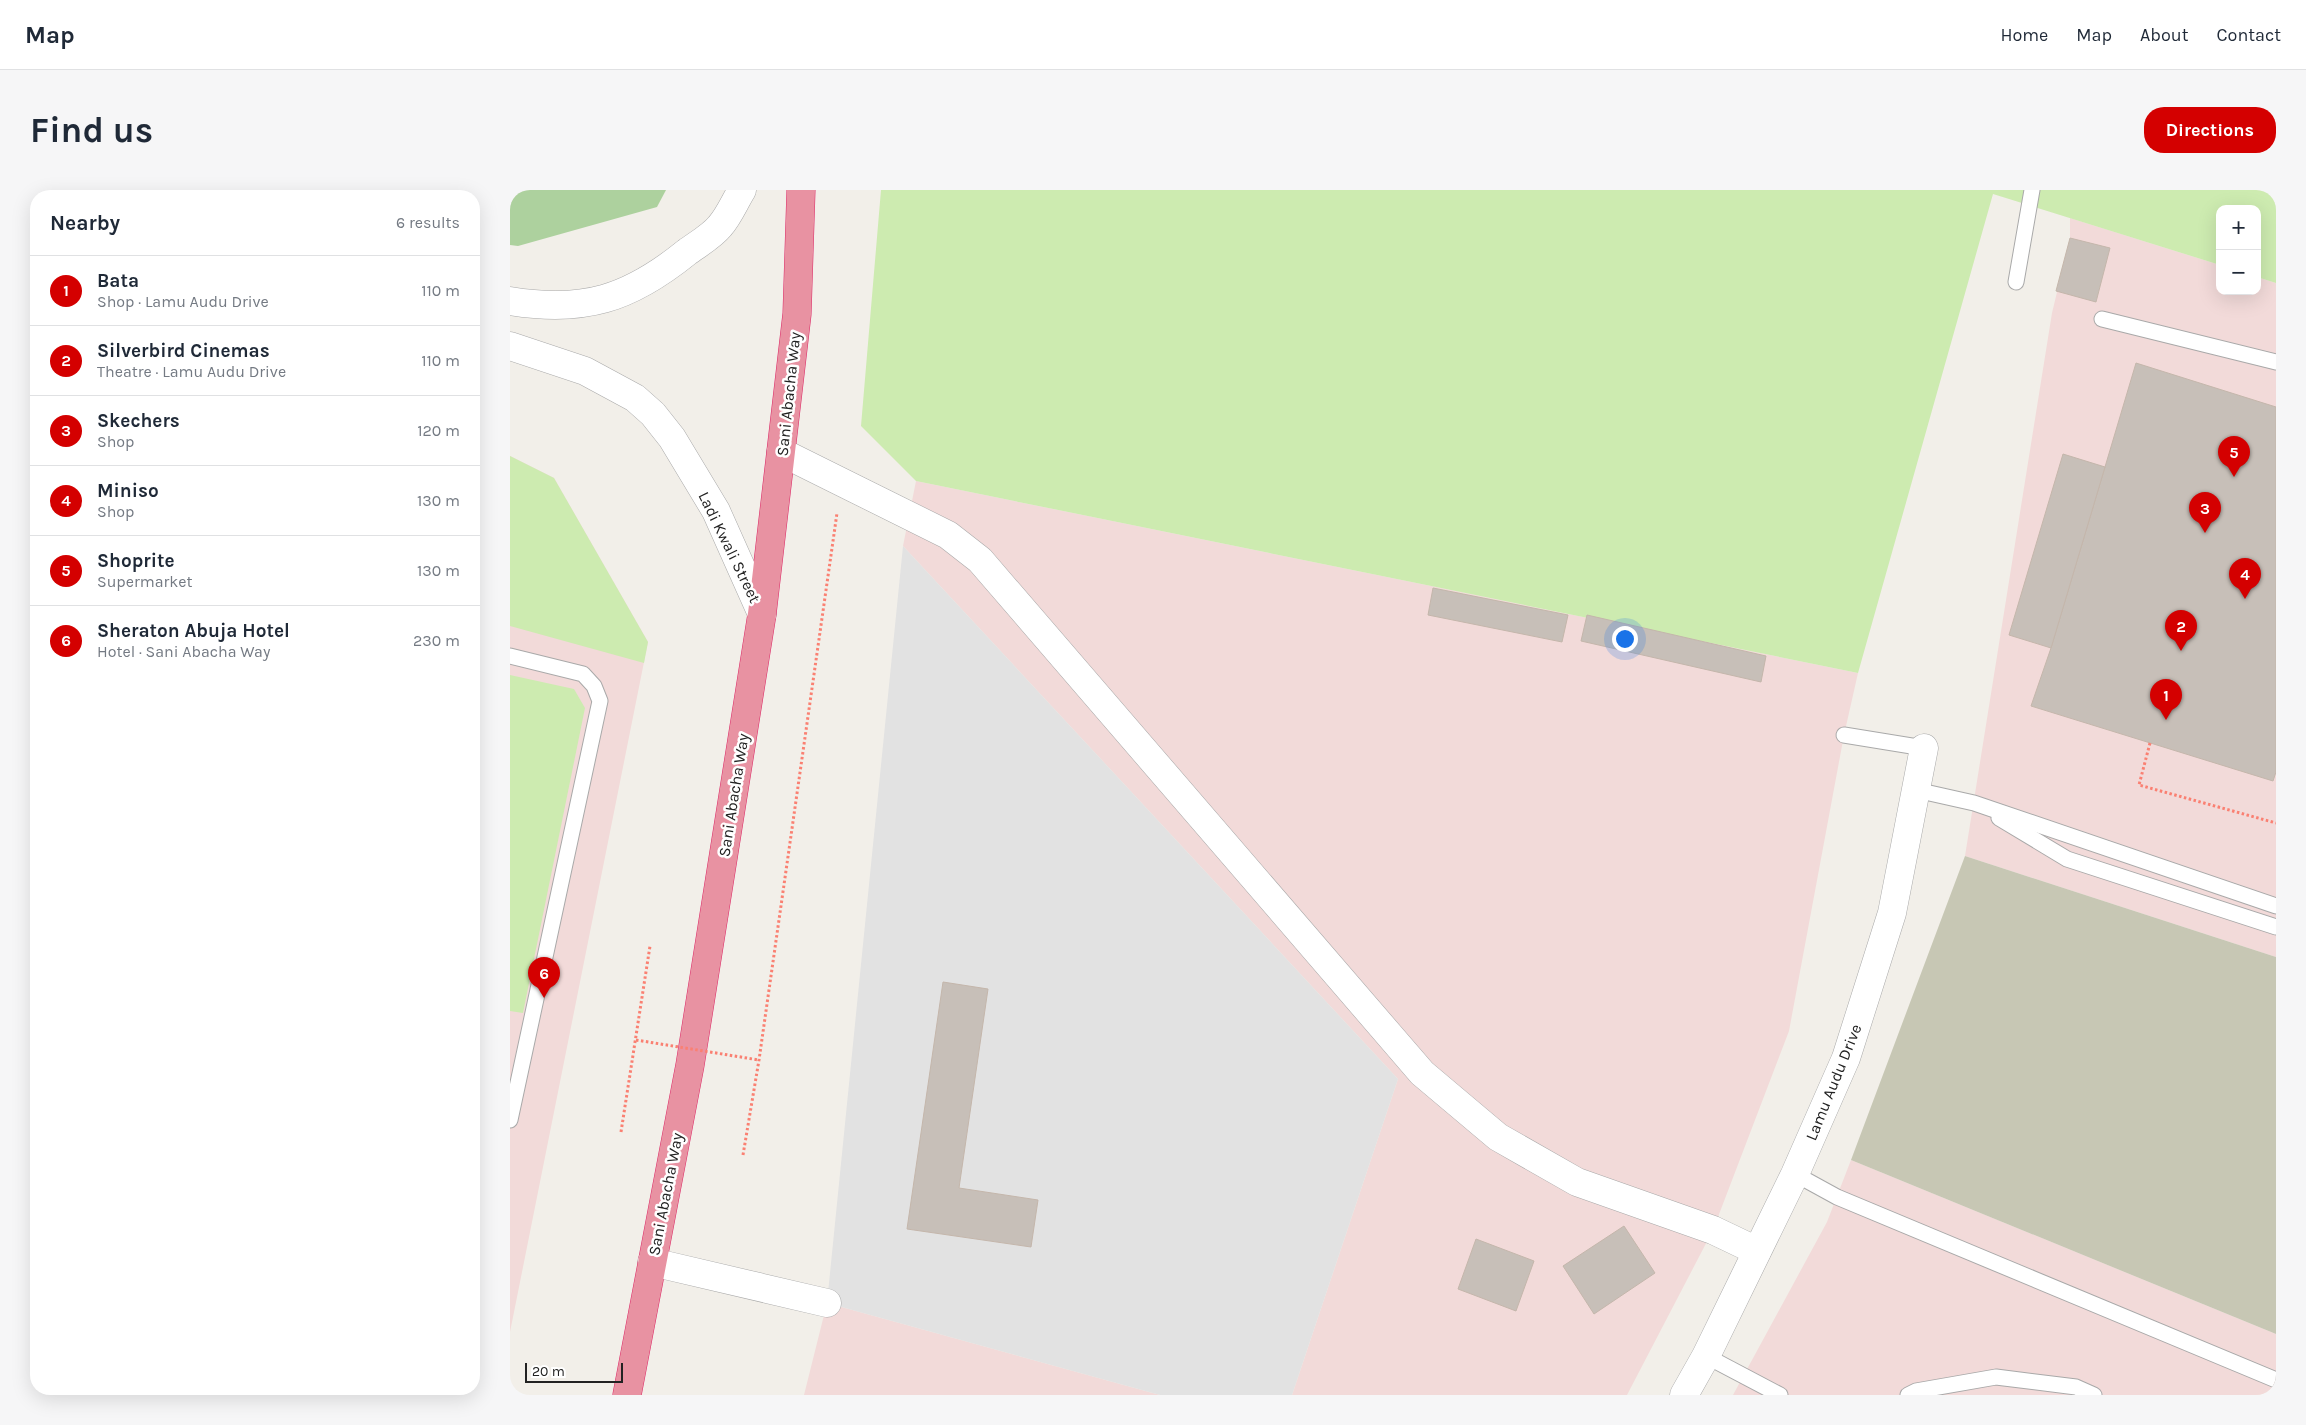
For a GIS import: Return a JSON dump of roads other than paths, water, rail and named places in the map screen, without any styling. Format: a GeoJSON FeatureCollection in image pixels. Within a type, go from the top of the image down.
{"type":"FeatureCollection","features":[{"type":"Feature","properties":{"kind":"highway","name":"Sani Abacha Way"},"geometry":{"type":"LineString","coordinates":[[627,1395],[690,1065],[762,614],[796,314],[800,190]]}},
{"type":"Feature","properties":{"kind":"street"},"geometry":{"type":"LineString","coordinates":[[510,300],[539,306],[570,306],[597,301],[630,290],[662,273],[720,226],[742,190]]}},
{"type":"Feature","properties":{"kind":"street","name":"Ladi Kwali Street"},"geometry":{"type":"LineString","coordinates":[[510,346],[585,371],[635,398],[653,414],[672,438],[716,511],[762,614]]}},
{"type":"Feature","properties":{"kind":"street"},"geometry":{"type":"LineString","coordinates":[[781,452],[948,535],[980,560],[1422,1072],[1498,1137],[1577,1182],[1713,1230],[1757,1251]]}},
{"type":"Feature","properties":{"kind":"street","name":"Lamu Audu Drive"},"geometry":{"type":"LineString","coordinates":[[1684,1395],[1706,1356],[1795,1174],[1846,1058],[1892,913],[1924,748]]}},
{"type":"Feature","properties":{"kind":"street"},"geometry":{"type":"LineString","coordinates":[[652,1262],[827,1303]]}},
{"type":"Feature","properties":{"kind":"lane"},"geometry":{"type":"LineString","coordinates":[[2016,282],[2032,190]]}},
{"type":"Feature","properties":{"kind":"lane"},"geometry":{"type":"LineString","coordinates":[[2102,318],[2276,362]]}},
{"type":"Feature","properties":{"kind":"lane"},"geometry":{"type":"LineString","coordinates":[[510,656],[583,674],[594,686],[600,701],[510,1120]]}},
{"type":"Feature","properties":{"kind":"lane"},"geometry":{"type":"LineString","coordinates":[[1844,735],[1924,748]]}},
{"type":"Feature","properties":{"kind":"lane"},"geometry":{"type":"LineString","coordinates":[[1916,790],[1974,803],[2276,906]]}},
{"type":"Feature","properties":{"kind":"lane"},"geometry":{"type":"LineString","coordinates":[[1974,803],[2067,859],[2276,927]]}},
{"type":"Feature","properties":{"kind":"lane"},"geometry":{"type":"LineString","coordinates":[[1795,1174],[1836,1197],[2276,1380]]}},
{"type":"Feature","properties":{"kind":"lane"},"geometry":{"type":"LineString","coordinates":[[1706,1356],[1780,1395]]}},
{"type":"Feature","properties":{"kind":"lane"},"geometry":{"type":"LineString","coordinates":[[1908,1395],[1916,1391],[1996,1377],[2076,1387],[2094,1395]]}},
{"type":"Feature","properties":{"kind":"place","name":"Shoprite"},"geometry":{"type":"Point","coordinates":[2234,477]}},
{"type":"Feature","properties":{"kind":"place","name":"Skechers"},"geometry":{"type":"Point","coordinates":[2205,533]}},
{"type":"Feature","properties":{"kind":"place","name":"Miniso"},"geometry":{"type":"Point","coordinates":[2245,599]}},
{"type":"Feature","properties":{"kind":"place","name":"Silverbird Cinemas"},"geometry":{"type":"Point","coordinates":[2181,651]}},
{"type":"Feature","properties":{"kind":"place","name":"Bata"},"geometry":{"type":"Point","coordinates":[2166,720]}},
{"type":"Feature","properties":{"kind":"place","name":"Sheraton Abuja Hotel"},"geometry":{"type":"Point","coordinates":[544,998]}}]}
